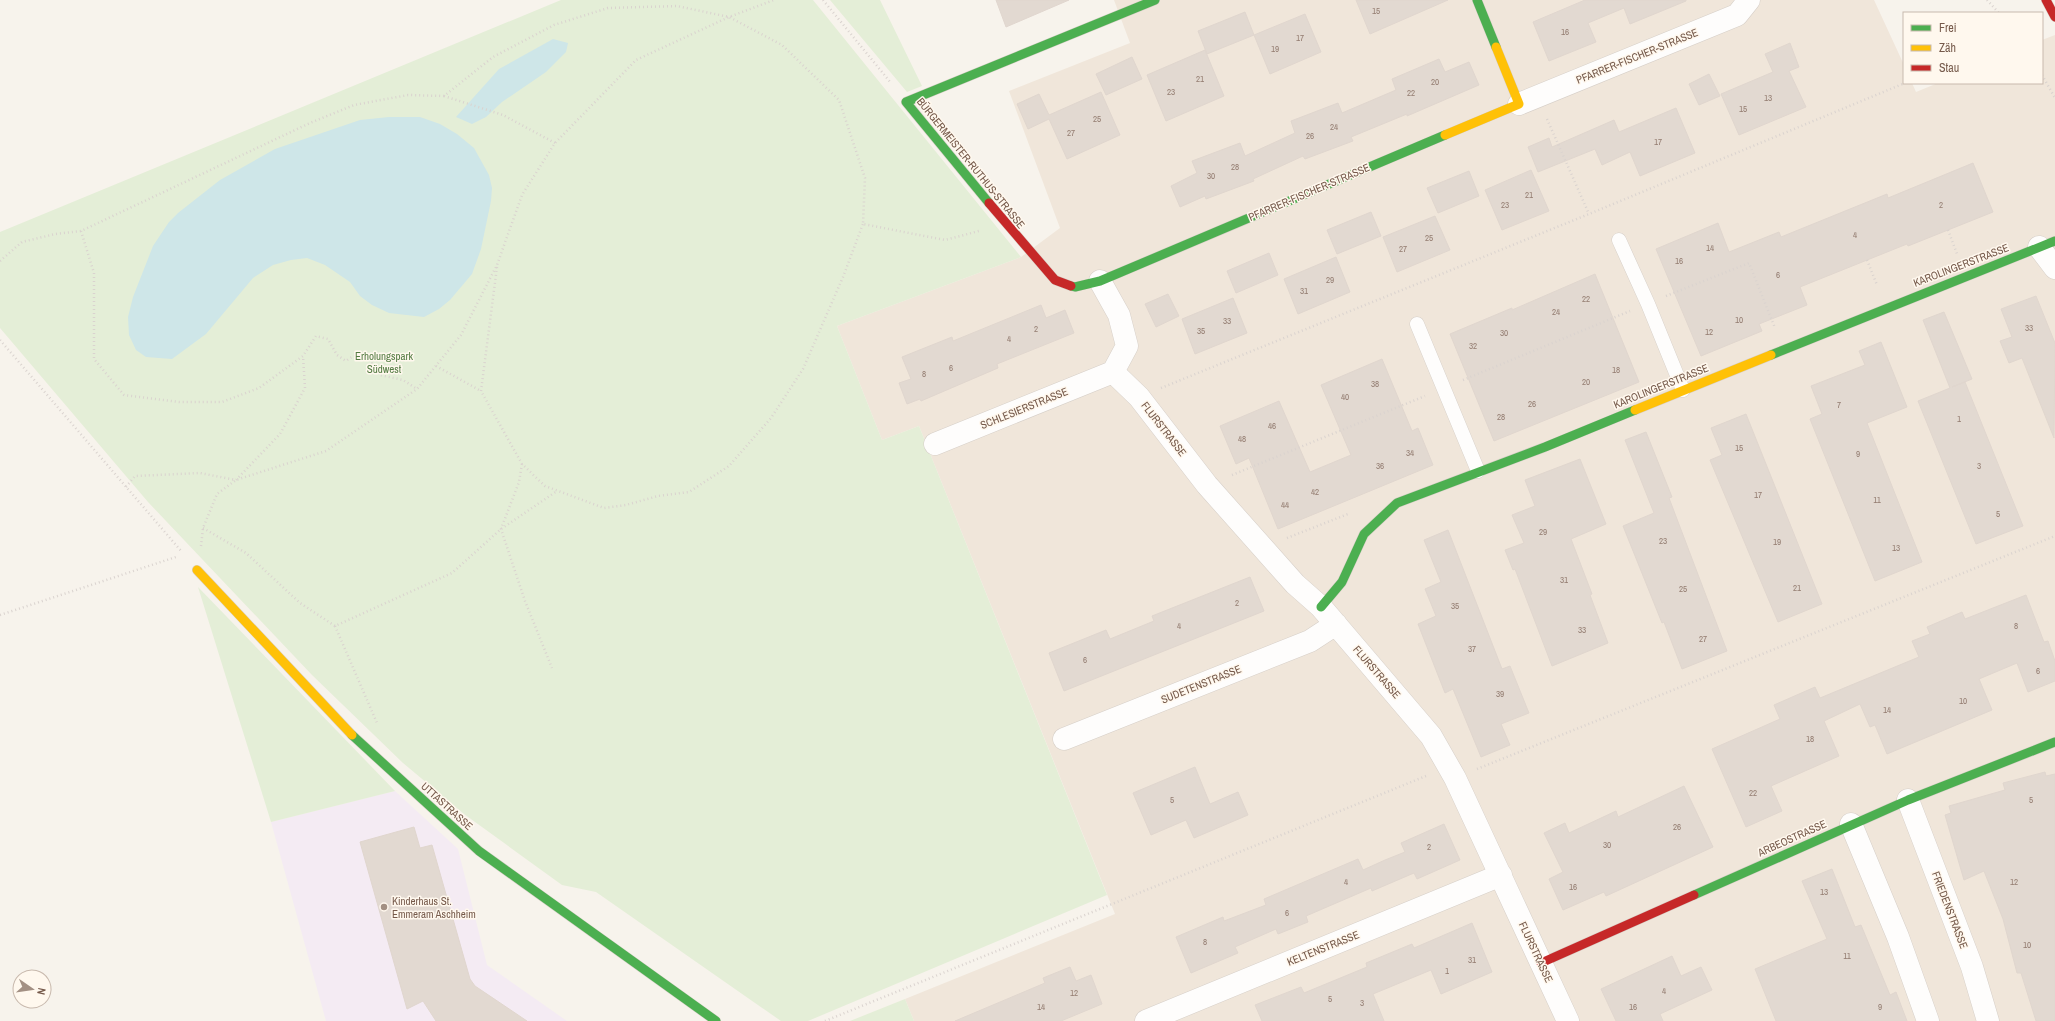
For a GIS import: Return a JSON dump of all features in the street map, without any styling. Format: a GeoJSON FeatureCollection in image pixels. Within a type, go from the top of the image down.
{"type":"FeatureCollection","features":[{"type":"Feature","properties":{"kind":"street","name":"BÜRGERMEISTER-RUTHUS-STRASSE"},"geometry":{"type":"LineString","coordinates":[[1100,281],[1074,287],[1055,280],[1005,223],[906,102],[1155,0]]}},
{"type":"Feature","properties":{"kind":"street"},"geometry":{"type":"LineString","coordinates":[[1477,0],[1528,100]]}},
{"type":"Feature","properties":{"kind":"street","name":"PFARRER-FISCHER-STRASSE"},"geometry":{"type":"LineString","coordinates":[[1100,281],[1528,100],[1737,15],[1749,0]]}},
{"type":"Feature","properties":{"kind":"street"},"geometry":{"type":"LineString","coordinates":[[2046,0],[2055,16]]}},
{"type":"Feature","properties":{"kind":"street"},"geometry":{"type":"LineString","coordinates":[[2047,244],[2055,268]]}},
{"type":"Feature","properties":{"kind":"street","name":"KAROLINGERSTRASSE"},"geometry":{"type":"LineString","coordinates":[[1321,608],[1342,582],[1364,534],[1397,503],[1478,471],[1545,447],[1784,349],[2047,244]]}},
{"type":"Feature","properties":{"kind":"street"},"geometry":{"type":"LineString","coordinates":[[1100,281],[1119,315],[1127,346],[1113,372]]}},
{"type":"Feature","properties":{"kind":"street","name":"FLURSTRASSE"},"geometry":{"type":"LineString","coordinates":[[1113,372],[1139,397],[1207,485],[1294,584],[1321,608],[1336,624],[1431,736],[1452,772],[1568,1021]]}},
{"type":"Feature","properties":{"kind":"street","name":"SCHLESIERSTRASSE"},"geometry":{"type":"LineString","coordinates":[[935,444],[1113,372]]}},
{"type":"Feature","properties":{"kind":"street","name":"UTTASTRASSE"},"geometry":{"type":"LineString","coordinates":[[197,570],[353,736],[479,851],[579,921],[716,1021]]}},
{"type":"Feature","properties":{"kind":"street","name":"SUDETENSTRASSE"},"geometry":{"type":"LineString","coordinates":[[1064,738],[1310,641],[1336,624]]}},
{"type":"Feature","properties":{"kind":"street","name":"ARBEOSTRASSE"},"geometry":{"type":"LineString","coordinates":[[1542,963],[1852,824],[1908,800],[2055,742]]}},
{"type":"Feature","properties":{"kind":"street","name":"FRIEDENSTRASSE"},"geometry":{"type":"LineString","coordinates":[[1908,800],[1972,967],[1988,1021]]}},
{"type":"Feature","properties":{"kind":"street"},"geometry":{"type":"LineString","coordinates":[[1852,824],[1898,937],[1928,1021]]}},
{"type":"Feature","properties":{"kind":"street","name":"KELTENSTRASSE"},"geometry":{"type":"LineString","coordinates":[[1146,1021],[1501,875]]}},
{"type":"Feature","properties":{"kind":"lane"},"geometry":{"type":"LineString","coordinates":[[1619,240],[1648,304],[1683,390]]}},
{"type":"Feature","properties":{"kind":"lane"},"geometry":{"type":"LineString","coordinates":[[1417,324],[1478,471]]}},
{"type":"Feature","properties":{"kind":"path"},"geometry":{"type":"LineString","coordinates":[[126,487],[135,476],[162,474],[200,474],[236,480],[326,451],[417,389],[461,335],[497,265],[522,195],[555,143],[636,60],[729,17],[774,0]]}},
{"type":"Feature","properties":{"kind":"path"},"geometry":{"type":"LineString","coordinates":[[823,0],[906,102]]}},
{"type":"Feature","properties":{"kind":"path"},"geometry":{"type":"LineString","coordinates":[[1987,0],[1999,12]]}},
{"type":"Feature","properties":{"kind":"path"},"geometry":{"type":"LineString","coordinates":[[436,366],[482,391],[522,464],[545,486],[604,508],[626,505],[658,496],[689,492],[729,466],[771,418],[803,370],[843,277],[863,224],[865,178],[838,100],[782,45],[729,17],[677,6],[608,8],[554,25],[493,57],[444,96]]}},
{"type":"Feature","properties":{"kind":"path"},"geometry":{"type":"LineString","coordinates":[[2043,77],[2055,98]]}},
{"type":"Feature","properties":{"kind":"path"},"geometry":{"type":"LineString","coordinates":[[1139,397],[1589,214],[1903,84]]}},
{"type":"Feature","properties":{"kind":"path"},"geometry":{"type":"LineString","coordinates":[[0,261],[22,242],[55,234],[81,231],[302,126],[354,105],[408,95],[444,96],[503,115],[555,143]]}},
{"type":"Feature","properties":{"kind":"path"},"geometry":{"type":"LineString","coordinates":[[1528,100],[1589,214]]}},
{"type":"Feature","properties":{"kind":"path"},"geometry":{"type":"LineString","coordinates":[[863,224],[945,240],[1005,223]]}},
{"type":"Feature","properties":{"kind":"path"},"geometry":{"type":"LineString","coordinates":[[81,231],[94,273],[94,359],[124,395],[179,402],[222,402],[259,388],[303,356],[316,336],[328,339],[337,355],[346,361],[352,355],[360,355],[369,359],[380,375],[403,380],[417,389]]}},
{"type":"Feature","properties":{"kind":"path"},"geometry":{"type":"LineString","coordinates":[[1207,485],[1749,263],[1784,349]]}},
{"type":"Feature","properties":{"kind":"path"},"geometry":{"type":"LineString","coordinates":[[482,391],[497,265]]}},
{"type":"Feature","properties":{"kind":"path"},"geometry":{"type":"LineString","coordinates":[[0,340],[184,555],[0,616]]}},
{"type":"Feature","properties":{"kind":"path"},"geometry":{"type":"LineString","coordinates":[[197,570],[203,528],[217,494],[236,480],[280,434],[305,388],[303,356]]}},
{"type":"Feature","properties":{"kind":"path"},"geometry":{"type":"LineString","coordinates":[[522,464],[519,482],[501,529],[525,601],[552,668]]}},
{"type":"Feature","properties":{"kind":"path"},"geometry":{"type":"LineString","coordinates":[[335,626],[452,572],[501,529],[557,490]]}},
{"type":"Feature","properties":{"kind":"path"},"geometry":{"type":"LineString","coordinates":[[203,528],[246,553],[300,603],[335,626],[378,725]]}},
{"type":"Feature","properties":{"kind":"path"},"geometry":{"type":"LineString","coordinates":[[825,1021],[1452,772],[2055,536]]}},
{"type":"Feature","properties":{"kind":"shaded area"},"geometry":{"type":"Polygon","coordinates":[[[1114,0],[1874,0],[1903,63],[1903,84],[1912,84],[1916,92],[1936,84],[2043,84],[2043,40],[2055,35],[2055,1021],[914,1021],[905,999],[1115,914],[919,426],[882,440],[837,326],[1021,257],[1060,228],[1009,91],[1130,43],[1114,0]]]}},
{"type":"Feature","properties":{"kind":"shaded area","name":"Kinderhaus St. Emmeram Aschheim"},"geometry":{"type":"Polygon","coordinates":[[[395,791],[458,849],[487,965],[567,1021],[326,1021],[271,822],[395,791]]]}},
{"type":"Feature","properties":{"kind":"green space","name":"Erholungspark Südwest"},"geometry":{"type":"Polygon","coordinates":[[[561,0],[813,0],[1021,257],[837,326],[882,440],[919,426],[1107,895],[808,1021],[781,1021],[596,892],[562,885],[464,814],[403,763],[312,675],[148,502],[0,328],[0,232],[561,0]]]}},
{"type":"Feature","properties":{"kind":"green space"},"geometry":{"type":"Polygon","coordinates":[[[830,0],[880,0],[922,86],[907,92],[830,0]]]}},
{"type":"Feature","properties":{"kind":"green space"},"geometry":{"type":"Polygon","coordinates":[[[198,587],[395,791],[271,822],[198,587]]]}},
{"type":"Feature","properties":{"kind":"green space"},"geometry":{"type":"Polygon","coordinates":[[[905,999],[914,1021],[850,1021],[905,999]]]}},
{"type":"Feature","properties":{"kind":"water"},"geometry":{"type":"Polygon","coordinates":[[[553,39],[568,43],[566,52],[546,72],[502,102],[486,117],[472,124],[456,117],[499,69],[553,39]]]}},
{"type":"Feature","properties":{"kind":"water"},"geometry":{"type":"Polygon","coordinates":[[[389,117],[420,117],[440,124],[457,134],[474,148],[489,175],[492,188],[491,201],[481,249],[472,274],[450,300],[439,309],[424,317],[389,313],[372,305],[360,296],[350,282],[325,265],[307,258],[291,260],[273,265],[253,278],[206,334],[172,359],[146,357],[136,350],[129,335],[128,317],[133,297],[153,246],[169,222],[178,213],[220,180],[275,149],[360,120],[389,117]]]}},
{"type":"Feature","properties":{"kind":"building"},"geometry":{"type":"Polygon","coordinates":[[[996,0],[1069,0],[1006,27],[996,0]]]}},
{"type":"Feature","properties":{"kind":"building"},"geometry":{"type":"Polygon","coordinates":[[[1356,0],[1448,0],[1370,34],[1356,0]]]}},
{"type":"Feature","properties":{"kind":"building"},"geometry":{"type":"Polygon","coordinates":[[[1585,0],[1686,1],[1630,24],[1624,8],[1588,23],[1596,42],[1549,61],[1533,22],[1585,0]]]}},
{"type":"Feature","properties":{"kind":"building"},"geometry":{"type":"Polygon","coordinates":[[[1245,12],[1254,35],[1207,54],[1198,31],[1245,12]]]}},
{"type":"Feature","properties":{"kind":"building"},"geometry":{"type":"Polygon","coordinates":[[[1305,14],[1321,52],[1270,74],[1254,35],[1305,14]]]}},
{"type":"Feature","properties":{"kind":"building"},"geometry":{"type":"Polygon","coordinates":[[[1790,43],[1799,67],[1789,71],[1806,107],[1739,135],[1721,94],[1773,72],[1765,54],[1790,43]]]}},
{"type":"Feature","properties":{"kind":"building"},"geometry":{"type":"Polygon","coordinates":[[[1205,50],[1224,96],[1166,121],[1147,75],[1205,50]]]}},
{"type":"Feature","properties":{"kind":"building"},"geometry":{"type":"Polygon","coordinates":[[[1132,57],[1142,79],[1106,95],[1096,74],[1132,57]]]}},
{"type":"Feature","properties":{"kind":"building"},"geometry":{"type":"Polygon","coordinates":[[[1439,59],[1445,72],[1469,62],[1479,85],[1407,116],[1407,114],[1351,137],[1353,141],[1305,159],[1303,156],[1253,179],[1254,181],[1206,199],[1205,196],[1180,207],[1171,186],[1197,173],[1192,161],[1240,143],[1245,156],[1295,133],[1291,121],[1338,103],[1342,113],[1396,90],[1392,79],[1439,59]]]}},
{"type":"Feature","properties":{"kind":"building"},"geometry":{"type":"Polygon","coordinates":[[[1709,74],[1720,96],[1699,105],[1689,84],[1709,74]]]}},
{"type":"Feature","properties":{"kind":"building"},"geometry":{"type":"Polygon","coordinates":[[[1101,92],[1120,135],[1067,159],[1049,119],[1028,129],[1017,104],[1039,94],[1049,115],[1101,92]]]}},
{"type":"Feature","properties":{"kind":"building"},"geometry":{"type":"Polygon","coordinates":[[[1676,108],[1695,153],[1640,176],[1630,152],[1602,165],[1595,149],[1538,172],[1528,147],[1549,138],[1552,147],[1614,120],[1619,132],[1676,108]]]}},
{"type":"Feature","properties":{"kind":"building"},"geometry":{"type":"Polygon","coordinates":[[[1973,163],[1993,212],[1908,246],[1907,244],[1800,287],[1807,305],[1759,324],[1762,331],[1701,356],[1656,249],[1718,223],[1729,252],[1779,232],[1781,237],[1887,194],[1888,198],[1973,163]]]}},
{"type":"Feature","properties":{"kind":"building"},"geometry":{"type":"Polygon","coordinates":[[[1531,170],[1549,211],[1502,230],[1485,190],[1531,170]]]}},
{"type":"Feature","properties":{"kind":"building"},"geometry":{"type":"Polygon","coordinates":[[[1469,171],[1479,196],[1438,213],[1427,188],[1469,171]]]}},
{"type":"Feature","properties":{"kind":"building"},"geometry":{"type":"Polygon","coordinates":[[[1371,212],[1381,236],[1337,254],[1327,230],[1371,212]]]}},
{"type":"Feature","properties":{"kind":"building"},"geometry":{"type":"Polygon","coordinates":[[[1435,216],[1450,250],[1397,272],[1383,237],[1435,216]]]}},
{"type":"Feature","properties":{"kind":"building"},"geometry":{"type":"Polygon","coordinates":[[[1269,253],[1278,275],[1236,293],[1227,271],[1269,253]]]}},
{"type":"Feature","properties":{"kind":"building"},"geometry":{"type":"Polygon","coordinates":[[[1336,257],[1350,292],[1298,314],[1284,279],[1336,257]]]}},
{"type":"Feature","properties":{"kind":"building"},"geometry":{"type":"Polygon","coordinates":[[[1595,274],[1639,382],[1494,441],[1450,334],[1512,308],[1512,310],[1595,274]]]}},
{"type":"Feature","properties":{"kind":"building"},"geometry":{"type":"Polygon","coordinates":[[[1168,294],[1179,316],[1156,327],[1145,304],[1168,294]]]}},
{"type":"Feature","properties":{"kind":"building"},"geometry":{"type":"Polygon","coordinates":[[[2036,296],[2055,343],[2054,438],[2022,358],[2009,363],[2000,341],[2012,337],[2001,309],[2036,296]]]}},
{"type":"Feature","properties":{"kind":"building"},"geometry":{"type":"Polygon","coordinates":[[[1233,298],[1247,333],[1195,354],[1182,319],[1233,298]]]}},
{"type":"Feature","properties":{"kind":"building"},"geometry":{"type":"Polygon","coordinates":[[[1041,305],[1046,318],[1065,310],[1074,333],[997,364],[998,368],[921,401],[920,399],[907,404],[899,383],[911,379],[902,357],[952,337],[953,341],[1041,305]]]}},
{"type":"Feature","properties":{"kind":"building"},"geometry":{"type":"Polygon","coordinates":[[[1944,312],[1972,379],[1952,387],[1965,382],[2023,526],[1976,544],[1918,401],[1950,388],[1923,320],[1944,312]]]}},
{"type":"Feature","properties":{"kind":"building"},"geometry":{"type":"Polygon","coordinates":[[[1881,342],[1907,407],[1867,423],[1922,562],[1875,581],[1810,419],[1822,414],[1811,386],[1865,365],[1859,351],[1881,342]]]}},
{"type":"Feature","properties":{"kind":"building"},"geometry":{"type":"Polygon","coordinates":[[[1382,359],[1412,431],[1418,428],[1433,465],[1278,529],[1249,458],[1236,464],[1220,426],[1279,401],[1310,472],[1351,455],[1321,385],[1382,359]]]}},
{"type":"Feature","properties":{"kind":"building"},"geometry":{"type":"Polygon","coordinates":[[[1746,414],[1822,604],[1778,622],[1710,460],[1722,455],[1711,428],[1746,414]]]}},
{"type":"Feature","properties":{"kind":"building"},"geometry":{"type":"Polygon","coordinates":[[[1646,432],[1672,497],[1669,498],[1727,651],[1682,669],[1664,622],[1662,623],[1623,526],[1654,513],[1625,440],[1646,432]]]}},
{"type":"Feature","properties":{"kind":"building"},"geometry":{"type":"Polygon","coordinates":[[[1580,459],[1606,524],[1571,539],[1592,594],[1590,595],[1608,643],[1552,666],[1515,569],[1513,570],[1505,550],[1524,543],[1512,515],[1535,506],[1525,480],[1580,459]]]}},
{"type":"Feature","properties":{"kind":"building"},"geometry":{"type":"Polygon","coordinates":[[[1448,530],[1502,669],[1510,666],[1529,713],[1501,724],[1510,745],[1481,757],[1453,689],[1445,693],[1418,624],[1436,616],[1425,589],[1441,582],[1424,540],[1448,530]]]}},
{"type":"Feature","properties":{"kind":"building"},"geometry":{"type":"Polygon","coordinates":[[[1250,577],[1264,611],[1064,691],[1049,653],[1106,630],[1110,639],[1154,621],[1152,616],[1250,577]]]}},
{"type":"Feature","properties":{"kind":"building"},"geometry":{"type":"Polygon","coordinates":[[[2026,595],[2044,642],[2048,641],[2055,661],[2055,681],[2028,692],[2017,663],[1979,679],[1992,710],[1887,754],[1875,725],[1870,727],[1860,704],[1824,721],[1839,756],[1771,786],[1782,811],[1746,827],[1712,749],[1780,719],[1774,705],[1815,687],[1820,698],[1919,657],[1912,641],[1930,634],[1927,627],[1962,612],[1965,619],[2026,595]]]}},
{"type":"Feature","properties":{"kind":"building"},"geometry":{"type":"Polygon","coordinates":[[[1195,767],[1210,804],[1238,792],[1248,815],[1194,838],[1186,820],[1151,835],[1133,793],[1195,767]]]}},
{"type":"Feature","properties":{"kind":"building"},"geometry":{"type":"Polygon","coordinates":[[[2045,772],[2046,776],[2055,774],[2055,1021],[2036,1021],[2021,973],[2017,973],[2003,919],[1984,871],[1964,880],[1945,815],[1951,813],[1949,806],[2005,790],[2003,783],[2045,772]]]}},
{"type":"Feature","properties":{"kind":"building"},"geometry":{"type":"Polygon","coordinates":[[[1684,786],[1713,847],[1606,896],[1604,892],[1563,910],[1549,879],[1563,872],[1544,833],[1565,823],[1569,833],[1616,811],[1618,817],[1684,786]]]}},
{"type":"Feature","properties":{"kind":"building"},"geometry":{"type":"Polygon","coordinates":[[[1444,824],[1460,860],[1417,879],[1414,873],[1372,891],[1371,888],[1306,916],[1308,922],[1278,934],[1276,929],[1235,947],[1238,953],[1191,973],[1176,937],[1223,917],[1224,921],[1266,905],[1264,899],[1358,859],[1363,870],[1405,852],[1401,843],[1444,824]]]}},
{"type":"Feature","properties":{"kind":"building"},"geometry":{"type":"Polygon","coordinates":[[[414,827],[420,848],[432,845],[470,979],[475,986],[527,1021],[436,1021],[423,1001],[407,1009],[360,842],[414,827]]]}},
{"type":"Feature","properties":{"kind":"building"},"geometry":{"type":"Polygon","coordinates":[[[1832,869],[1855,927],[1861,925],[1890,995],[1896,992],[1907,1021],[1776,1021],[1755,969],[1827,939],[1802,881],[1832,869]]]}},
{"type":"Feature","properties":{"kind":"building"},"geometry":{"type":"Polygon","coordinates":[[[1472,923],[1492,972],[1441,994],[1431,970],[1373,994],[1384,1021],[1262,1021],[1255,1005],[1301,987],[1304,993],[1367,967],[1366,963],[1412,944],[1414,948],[1472,923]]]}},
{"type":"Feature","properties":{"kind":"building"},"geometry":{"type":"Polygon","coordinates":[[[1672,956],[1681,976],[1701,967],[1712,990],[1660,1014],[1663,1021],[1616,1021],[1601,989],[1672,956]]]}},
{"type":"Feature","properties":{"kind":"building"},"geometry":{"type":"Polygon","coordinates":[[[1070,967],[1076,981],[1091,975],[1102,1004],[1061,1021],[955,1021],[1045,983],[1043,978],[1070,967]]]}},
{"type":"Feature","properties":{"kind":"traffic: fast"},"geometry":{"type":"LineString","coordinates":[[989,203],[906,102],[1155,0]]}},
{"type":"Feature","properties":{"kind":"traffic: fast"},"geometry":{"type":"LineString","coordinates":[[1477,0],[1496,47]]}},
{"type":"Feature","properties":{"kind":"traffic: fast"},"geometry":{"type":"LineString","coordinates":[[1071,286],[1075,287],[1100,281],[1445,135]]}},
{"type":"Feature","properties":{"kind":"traffic: fast"},"geometry":{"type":"LineString","coordinates":[[1771,355],[2055,241]]}},
{"type":"Feature","properties":{"kind":"traffic: fast"},"geometry":{"type":"LineString","coordinates":[[1321,607],[1342,582],[1364,534],[1397,503],[1545,447],[1635,410]]}},
{"type":"Feature","properties":{"kind":"traffic: fast"},"geometry":{"type":"LineString","coordinates":[[352,735],[479,851],[716,1021]]}},
{"type":"Feature","properties":{"kind":"traffic: fast"},"geometry":{"type":"LineString","coordinates":[[1694,895],[1908,800],[2055,742]]}},
{"type":"Feature","properties":{"kind":"traffic: slow"},"geometry":{"type":"LineString","coordinates":[[1445,135],[1519,104],[1496,47]]}},
{"type":"Feature","properties":{"kind":"traffic: slow"},"geometry":{"type":"LineString","coordinates":[[1635,410],[1771,355]]}},
{"type":"Feature","properties":{"kind":"traffic: slow"},"geometry":{"type":"LineString","coordinates":[[197,570],[352,735]]}},
{"type":"Feature","properties":{"kind":"traffic: jam"},"geometry":{"type":"LineString","coordinates":[[2046,0],[2055,17]]}},
{"type":"Feature","properties":{"kind":"traffic: jam"},"geometry":{"type":"LineString","coordinates":[[989,203],[1055,280],[1071,286]]}},
{"type":"Feature","properties":{"kind":"traffic: jam"},"geometry":{"type":"LineString","coordinates":[[1541,963],[1694,895]]}},
{"type":"Feature","properties":{"kind":"place","name":"Kinderhaus St. Emmeram Aschheim"},"geometry":{"type":"Point","coordinates":[384,907]}}]}
